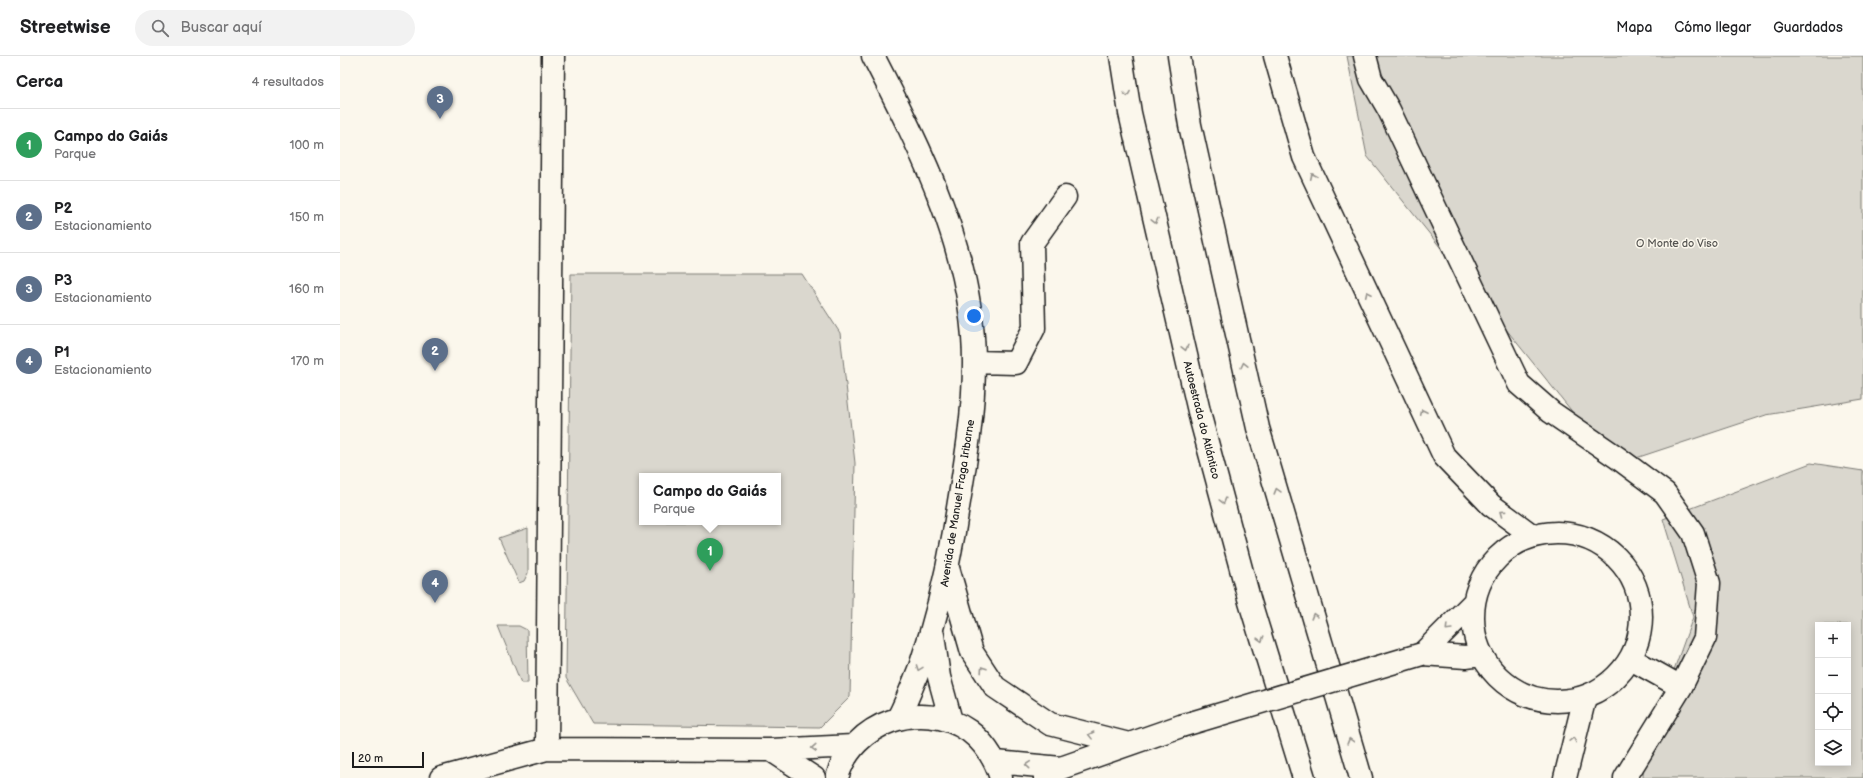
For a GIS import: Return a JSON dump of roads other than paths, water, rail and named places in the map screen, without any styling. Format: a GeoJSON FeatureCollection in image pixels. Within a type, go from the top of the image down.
{"type":"FeatureCollection","features":[{"type":"Feature","properties":{"kind":"main road"},"geometry":{"type":"LineString","coordinates":[[547,749],[554,56]]}},
{"type":"Feature","properties":{"kind":"main road","name":"Avenida de Manuel Fraga Iribarne"},"geometry":{"type":"LineString","coordinates":[[873,56],[898,104],[940,198],[958,256],[970,310],[974,362],[973,398],[968,446],[948,567],[932,631],[907,702],[898,718]]}},
{"type":"Feature","properties":{"kind":"main road","name":"Autoestrada do Atlántico"},"geometry":{"type":"LineString","coordinates":[[1121,56],[1130,112],[1201,420],[1250,602],[1304,778]]}},
{"type":"Feature","properties":{"kind":"main road"},"geometry":{"type":"LineString","coordinates":[[1179,56],[1190,125],[1258,428],[1361,778]]}},
{"type":"Feature","properties":{"kind":"main road"},"geometry":{"type":"LineString","coordinates":[[1274,56],[1304,157],[1444,456],[1491,505],[1534,536]]}},
{"type":"Feature","properties":{"kind":"main road"},"geometry":{"type":"LineString","coordinates":[[1365,56],[1372,79],[1519,384],[1551,412],[1618,458],[1665,493],[1693,533],[1709,583],[1706,638],[1681,687],[1625,778]]}},
{"type":"Feature","properties":{"kind":"main road"},"geometry":{"type":"LineString","coordinates":[[974,362],[1016,363],[1034,328],[1032,243],[1065,197]]}},
{"type":"Feature","properties":{"kind":"main road"},"geometry":{"type":"LineString","coordinates":[[1562,533],[1590,539],[1614,554],[1632,577],[1641,603],[1641,632],[1631,659],[1619,675],[1603,688],[1585,697],[1561,702],[1537,699],[1514,690],[1495,675],[1481,655],[1473,629],[1474,603],[1480,580],[1494,561],[1512,545],[1534,536],[1562,533]]}},
{"type":"Feature","properties":{"kind":"main road"},"geometry":{"type":"LineString","coordinates":[[948,567],[972,652],[995,686],[1050,724],[1129,744]]}},
{"type":"Feature","properties":{"kind":"main road"},"geometry":{"type":"LineString","coordinates":[[1422,654],[1474,603]]}},
{"type":"Feature","properties":{"kind":"main road","name":"Avenida de Manuel Fraga Iribarne"},"geometry":{"type":"LineString","coordinates":[[932,631],[939,676],[951,721]]}},
{"type":"Feature","properties":{"kind":"main road"},"geometry":{"type":"LineString","coordinates":[[837,778],[840,768],[853,746],[874,728],[898,718],[925,715],[951,721],[969,731],[984,745],[999,770],[1053,773],[1181,726],[1422,654],[1466,657],[1481,655]]}},
{"type":"Feature","properties":{"kind":"main road"},"geometry":{"type":"LineString","coordinates":[[1631,659],[1681,687]]}},
{"type":"Feature","properties":{"kind":"main road"},"geometry":{"type":"LineString","coordinates":[[1565,778],[1585,697]]}},
{"type":"Feature","properties":{"kind":"main road"},"geometry":{"type":"LineString","coordinates":[[441,778],[547,749],[771,750],[853,746]]}},
{"type":"Feature","properties":{"kind":"main road"},"geometry":{"type":"LineString","coordinates":[[771,750],[814,778]]}},
{"type":"Feature","properties":{"kind":"place","name":"P3"},"geometry":{"type":"Point","coordinates":[440,119]}},
{"type":"Feature","properties":{"kind":"place","name":"P2"},"geometry":{"type":"Point","coordinates":[435,371]}},
{"type":"Feature","properties":{"kind":"place","name":"Campo do Gaiás"},"geometry":{"type":"Point","coordinates":[710,571]}},
{"type":"Feature","properties":{"kind":"place","name":"P1"},"geometry":{"type":"Point","coordinates":[435,603]}},
{"type":"Feature","properties":{"kind":"park label","name":"O Monte do Viso"},"geometry":{"type":"Point","coordinates":[1677,243]}}]}
